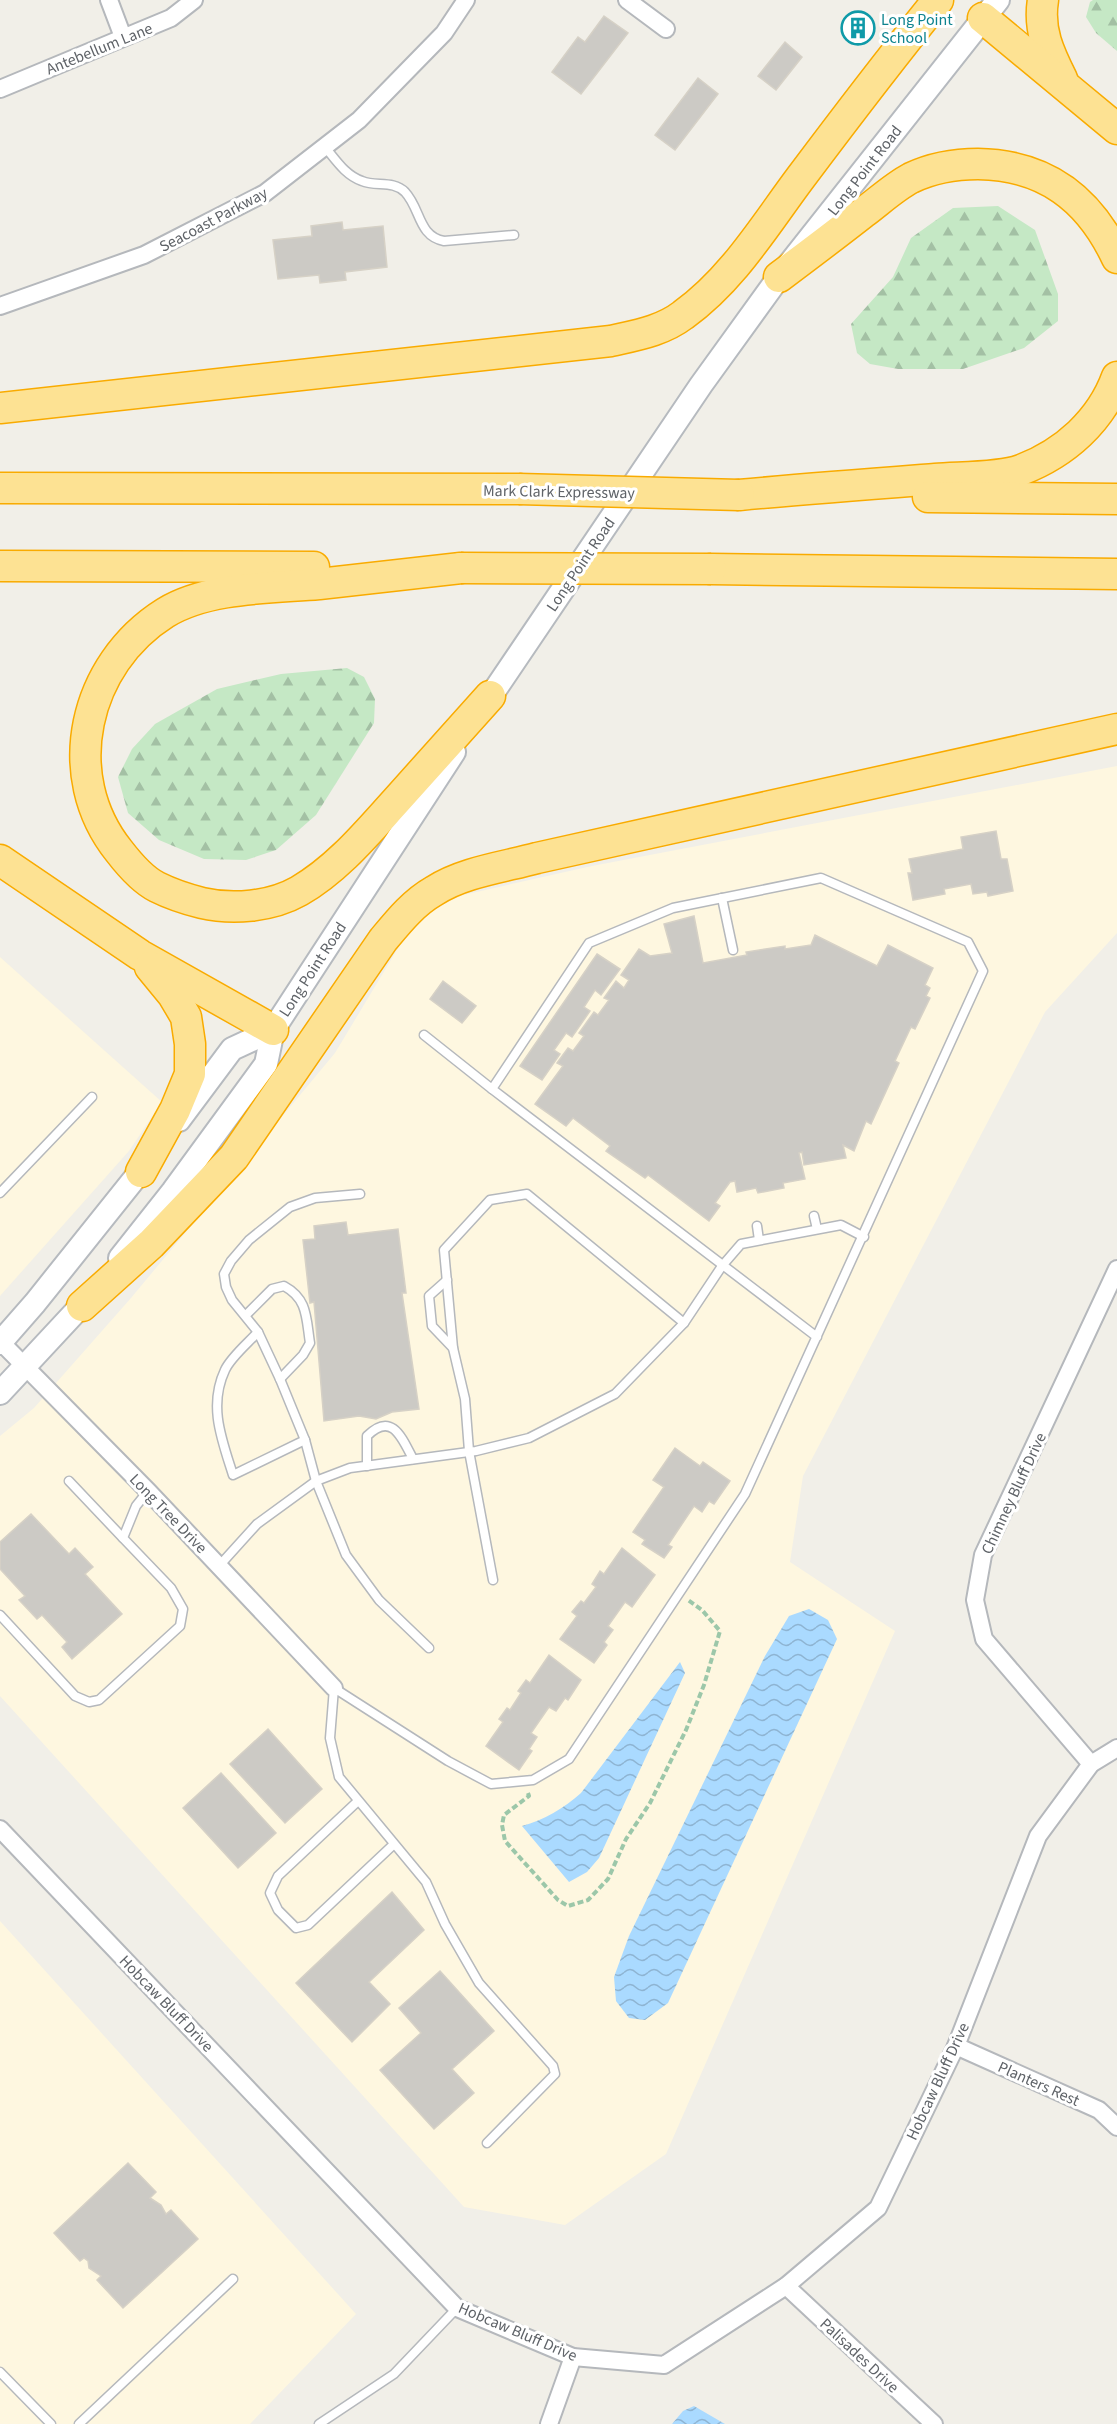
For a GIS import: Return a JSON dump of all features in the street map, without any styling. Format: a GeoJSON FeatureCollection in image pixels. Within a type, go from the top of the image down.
{"type":"FeatureCollection","features":[{"type":"Feature","properties":{"kind":"highway"},"geometry":{"type":"LineString","coordinates":[[0,408],[611,341],[653,332],[699,303],[730,272],[938,0]]}},
{"type":"Feature","properties":{"kind":"highway"},"geometry":{"type":"LineString","coordinates":[[1043,0],[1040,17],[1046,47],[1065,84]]}},
{"type":"Feature","properties":{"kind":"highway"},"geometry":{"type":"LineString","coordinates":[[991,9],[1065,84],[1117,129]]}},
{"type":"Feature","properties":{"kind":"highway"},"geometry":{"type":"LineString","coordinates":[[779,277],[911,178],[937,168],[964,164],[996,164],[1048,178],[1089,211],[1107,236],[1117,258]]}},
{"type":"Feature","properties":{"kind":"highway"},"geometry":{"type":"LineString","coordinates":[[739,495],[1019,471],[1048,457],[1080,434],[1095,418],[1117,377]]}},
{"type":"Feature","properties":{"kind":"highway","name":"Mark Clark Expressway"},"geometry":{"type":"LineString","coordinates":[[0,488],[519,489],[739,495],[1117,499]]}},
{"type":"Feature","properties":{"kind":"highway"},"geometry":{"type":"LineString","coordinates":[[0,566],[711,568],[1117,574]]}},
{"type":"Feature","properties":{"kind":"highway"},"geometry":{"type":"LineString","coordinates":[[461,568],[235,592],[197,599],[167,612],[142,630],[121,653],[104,679],[92,711],[85,743],[86,777],[95,810],[108,837],[129,863],[154,886],[183,898],[216,906],[244,907],[271,902],[297,893],[322,876],[351,849],[490,696]]}},
{"type":"Feature","properties":{"kind":"highway"},"geometry":{"type":"LineString","coordinates":[[82,1306],[151,1244],[234,1157],[383,940],[408,911],[434,890],[458,879],[537,858],[1117,729]]}},
{"type":"Feature","properties":{"kind":"highway"},"geometry":{"type":"LineString","coordinates":[[0,860],[140,955],[273,1030]]}},
{"type":"Feature","properties":{"kind":"highway"},"geometry":{"type":"LineString","coordinates":[[140,955],[173,995],[186,1017],[190,1044],[190,1074],[175,1110],[141,1172]]}},
{"type":"Feature","properties":{"kind":"main road","name":"Long Point Road"},"geometry":{"type":"LineString","coordinates":[[0,1393],[82,1306],[173,1191],[266,1064],[273,1030],[490,696],[701,385],[779,277],[991,9]]}},
{"type":"Feature","properties":{"kind":"main road","name":"Long Point Road"},"geometry":{"type":"LineString","coordinates":[[0,1342],[141,1172],[231,1050],[273,1030]]}},
{"type":"Feature","properties":{"kind":"street"},"geometry":{"type":"LineString","coordinates":[[109,0],[123,37]]}},
{"type":"Feature","properties":{"kind":"street","name":"Antebellum Lane"},"geometry":{"type":"LineString","coordinates":[[0,89],[171,18],[194,0]]}},
{"type":"Feature","properties":{"kind":"street","name":"Seacoast Parkway"},"geometry":{"type":"LineString","coordinates":[[0,306],[144,255],[265,193],[359,120],[444,33],[466,0]]}},
{"type":"Feature","properties":{"kind":"street"},"geometry":{"type":"LineString","coordinates":[[627,0],[666,29]]}},
{"type":"Feature","properties":{"kind":"street","name":"Chimney Bluff Drive"},"geometry":{"type":"LineString","coordinates":[[1091,1764],[984,1639],[975,1600],[983,1555],[1117,1269]]}},
{"type":"Feature","properties":{"kind":"street","name":"Long Tree Drive"},"geometry":{"type":"LineString","coordinates":[[0,1342],[148,1491],[334,1688]]}},
{"type":"Feature","properties":{"kind":"street","name":"Hobcaw Bluff Drive"},"geometry":{"type":"LineString","coordinates":[[0,1828],[457,2308],[573,2357],[664,2365],[786,2286],[878,2208],[956,2046],[1038,1836],[1091,1764],[1117,1748]]}},
{"type":"Feature","properties":{"kind":"street","name":"Planters Rest"},"geometry":{"type":"LineString","coordinates":[[956,2046],[1099,2110],[1117,2127]]}},
{"type":"Feature","properties":{"kind":"street","name":"Palisades Drive"},"geometry":{"type":"LineString","coordinates":[[786,2286],[934,2424]]}},
{"type":"Feature","properties":{"kind":"street"},"geometry":{"type":"LineString","coordinates":[[549,2424],[573,2357]]}},
{"type":"Feature","properties":{"kind":"lane"},"geometry":{"type":"LineString","coordinates":[[325,147],[349,175],[364,183],[398,186],[408,194],[424,230],[433,239],[444,241],[514,235]]}},
{"type":"Feature","properties":{"kind":"lane"},"geometry":{"type":"LineString","coordinates":[[487,2143],[555,2074],[552,2066],[479,1983],[445,1924],[426,1882],[393,1845],[339,1777],[330,1738],[334,1688],[448,1761],[491,1784],[533,1780],[569,1759],[746,1494],[983,971],[968,942],[820,878],[673,908],[589,943],[492,1089]]}},
{"type":"Feature","properties":{"kind":"lane"},"geometry":{"type":"LineString","coordinates":[[722,898],[733,951]]}},
{"type":"Feature","properties":{"kind":"lane"},"geometry":{"type":"LineString","coordinates":[[424,1035],[817,1337]]}},
{"type":"Feature","properties":{"kind":"lane"},"geometry":{"type":"LineString","coordinates":[[0,1192],[92,1097]]}},
{"type":"Feature","properties":{"kind":"lane"},"geometry":{"type":"LineString","coordinates":[[360,1194],[315,1197],[290,1208],[249,1240],[231,1261],[224,1274],[226,1287],[232,1300],[258,1332],[280,1379],[305,1440],[316,1481],[346,1556],[379,1600],[429,1648]]}},
{"type":"Feature","properties":{"kind":"lane"},"geometry":{"type":"LineString","coordinates":[[493,1580],[469,1451],[465,1399],[453,1348],[444,1250],[490,1200],[526,1194],[684,1323]]}},
{"type":"Feature","properties":{"kind":"lane"},"geometry":{"type":"LineString","coordinates":[[814,1216],[817,1229]]}},
{"type":"Feature","properties":{"kind":"lane"},"geometry":{"type":"LineString","coordinates":[[219,1566],[257,1524],[316,1481],[350,1468],[469,1451],[529,1438],[615,1394],[684,1323],[722,1266],[741,1244],[841,1225],[864,1237]]}},
{"type":"Feature","properties":{"kind":"lane"},"geometry":{"type":"LineString","coordinates":[[757,1227],[759,1240]]}},
{"type":"Feature","properties":{"kind":"lane"},"geometry":{"type":"LineString","coordinates":[[447,1280],[429,1296],[432,1326],[453,1348]]}},
{"type":"Feature","properties":{"kind":"lane"},"geometry":{"type":"LineString","coordinates":[[246,1315],[272,1289],[284,1286],[294,1292],[303,1303],[310,1343],[303,1355],[280,1379]]}},
{"type":"Feature","properties":{"kind":"lane"},"geometry":{"type":"LineString","coordinates":[[258,1332],[225,1369],[216,1399],[218,1431],[233,1475],[305,1440]]}},
{"type":"Feature","properties":{"kind":"lane"},"geometry":{"type":"LineString","coordinates":[[367,1466],[367,1436],[375,1427],[385,1425],[394,1429],[403,1439],[413,1460]]}},
{"type":"Feature","properties":{"kind":"lane"},"geometry":{"type":"LineString","coordinates":[[0,1615],[75,1696],[89,1702],[99,1700],[180,1626],[183,1609],[171,1588],[69,1481]]}},
{"type":"Feature","properties":{"kind":"lane"},"geometry":{"type":"LineString","coordinates":[[123,1538],[136,1506],[148,1491]]}},
{"type":"Feature","properties":{"kind":"lane"},"geometry":{"type":"LineString","coordinates":[[358,1801],[278,1876],[270,1893],[278,1910],[296,1928],[308,1925],[393,1845]]}},
{"type":"Feature","properties":{"kind":"lane"},"geometry":{"type":"LineString","coordinates":[[79,2424],[233,2279]]}},
{"type":"Feature","properties":{"kind":"lane"},"geometry":{"type":"LineString","coordinates":[[318,2424],[394,2374],[457,2308]]}},
{"type":"Feature","properties":{"kind":"lane"},"geometry":{"type":"LineString","coordinates":[[0,2372],[51,2424]]}},
{"type":"Feature","properties":{"kind":"path"},"geometry":{"type":"LineString","coordinates":[[524,1781],[529,1796],[504,1815],[502,1825],[506,1840],[558,1900],[568,1906],[588,1900],[608,1879],[626,1839],[650,1803],[686,1731],[714,1652],[720,1631],[702,1611],[679,1593]]}},
{"type":"Feature","properties":{"kind":"shaded area"},"geometry":{"type":"Polygon","coordinates":[[[1117,766],[1117,933],[1045,1012],[803,1476],[790,1562],[895,1631],[666,2154],[565,2225],[464,2207],[0,1696],[0,1436],[34,1408],[131,1298],[335,1053],[415,920],[454,897],[592,866],[1117,766]]]}},
{"type":"Feature","properties":{"kind":"shaded area"},"geometry":{"type":"Polygon","coordinates":[[[0,957],[162,1102],[129,1151],[0,1296],[0,957]]]}},
{"type":"Feature","properties":{"kind":"shaded area"},"geometry":{"type":"Polygon","coordinates":[[[0,1921],[356,2314],[250,2424],[0,2424],[0,1921]]]}},
{"type":"Feature","properties":{"kind":"green space"},"geometry":{"type":"Polygon","coordinates":[[[1117,0],[1117,51],[1096,33],[1086,17],[1090,2],[1117,0]]]}},
{"type":"Feature","properties":{"kind":"green space"},"geometry":{"type":"Polygon","coordinates":[[[998,206],[1035,230],[1058,294],[1058,321],[1024,348],[963,369],[898,369],[870,364],[857,353],[851,324],[893,277],[911,238],[953,208],[998,206]]]}},
{"type":"Feature","properties":{"kind":"green space"},"geometry":{"type":"Polygon","coordinates":[[[347,668],[364,677],[375,699],[374,723],[316,815],[276,850],[246,860],[204,859],[159,840],[128,813],[118,777],[132,749],[155,724],[217,689],[281,674],[347,668]]]}},
{"type":"Feature","properties":{"kind":"water"},"geometry":{"type":"Polygon","coordinates":[[[809,1609],[828,1620],[837,1639],[668,2003],[645,2020],[629,2018],[616,2001],[614,1977],[629,1936],[765,1656],[789,1616],[809,1609]]]}},
{"type":"Feature","properties":{"kind":"water"},"geometry":{"type":"Polygon","coordinates":[[[680,1662],[685,1673],[599,1858],[587,1872],[569,1882],[522,1826],[553,1813],[581,1793],[680,1662]]]}},
{"type":"Feature","properties":{"kind":"water"},"geometry":{"type":"Polygon","coordinates":[[[694,2406],[725,2424],[672,2424],[683,2411],[694,2406]]]}},
{"type":"Feature","properties":{"kind":"building"},"geometry":{"type":"Polygon","coordinates":[[[604,16],[628,33],[581,94],[552,72],[578,37],[585,42],[604,16]]]}},
{"type":"Feature","properties":{"kind":"building","name":"Long Point School"},"geometry":{"type":"Polygon","coordinates":[[[851,16],[871,32],[865,40],[845,23],[851,16]]]}},
{"type":"Feature","properties":{"kind":"building"},"geometry":{"type":"Polygon","coordinates":[[[785,42],[802,57],[776,90],[758,76],[785,42]]]}},
{"type":"Feature","properties":{"kind":"building"},"geometry":{"type":"Polygon","coordinates":[[[698,78],[718,94],[675,150],[655,135],[698,78]]]}},
{"type":"Feature","properties":{"kind":"building"},"geometry":{"type":"Polygon","coordinates":[[[342,222],[343,230],[383,226],[387,267],[345,272],[346,280],[320,283],[319,275],[278,279],[273,240],[312,236],[311,226],[342,222]]]}},
{"type":"Feature","properties":{"kind":"building"},"geometry":{"type":"Polygon","coordinates":[[[996,831],[1001,859],[1007,859],[1013,891],[988,896],[987,892],[973,894],[971,884],[944,889],[945,894],[913,900],[908,873],[912,873],[909,859],[963,849],[961,837],[996,831]]]}},
{"type":"Feature","properties":{"kind":"building"},"geometry":{"type":"Polygon","coordinates":[[[694,916],[703,963],[747,955],[746,952],[811,945],[815,935],[877,966],[888,945],[933,968],[925,985],[930,988],[926,996],[930,998],[915,1029],[911,1027],[895,1061],[899,1063],[871,1124],[866,1121],[854,1151],[843,1145],[846,1158],[804,1165],[802,1152],[799,1153],[805,1179],[783,1183],[784,1188],[758,1193],[756,1188],[737,1192],[735,1181],[730,1182],[715,1203],[720,1206],[709,1221],[648,1175],[645,1178],[606,1151],[610,1146],[573,1118],[566,1126],[535,1104],[563,1066],[557,1063],[568,1048],[573,1051],[584,1036],[579,1033],[594,1012],[598,1015],[609,1000],[604,998],[616,981],[624,988],[629,980],[621,975],[639,949],[650,956],[672,953],[664,924],[694,916]]]}},
{"type":"Feature","properties":{"kind":"building"},"geometry":{"type":"Polygon","coordinates":[[[597,954],[620,969],[601,995],[595,990],[584,1007],[590,1011],[572,1037],[566,1033],[554,1050],[560,1054],[542,1080],[520,1066],[597,954]]]}},
{"type":"Feature","properties":{"kind":"building"},"geometry":{"type":"Polygon","coordinates":[[[443,981],[476,1006],[462,1023],[430,999],[443,981]]]}},
{"type":"Feature","properties":{"kind":"building"},"geometry":{"type":"Polygon","coordinates":[[[346,1222],[348,1235],[398,1229],[406,1293],[402,1293],[419,1409],[392,1412],[376,1419],[359,1416],[324,1421],[314,1302],[310,1303],[303,1240],[315,1239],[314,1226],[346,1222]]]}},
{"type":"Feature","properties":{"kind":"building"},"geometry":{"type":"Polygon","coordinates":[[[675,1448],[700,1466],[703,1462],[730,1481],[714,1504],[709,1501],[702,1512],[694,1506],[668,1545],[672,1547],[664,1558],[642,1544],[645,1540],[633,1532],[664,1487],[653,1480],[675,1448]]]}},
{"type":"Feature","properties":{"kind":"building"},"geometry":{"type":"Polygon","coordinates":[[[31,1514],[69,1554],[75,1548],[93,1567],[85,1574],[122,1614],[72,1659],[62,1647],[67,1642],[42,1615],[37,1619],[19,1600],[25,1596],[0,1569],[0,1542],[31,1514]]]}},
{"type":"Feature","properties":{"kind":"building"},"geometry":{"type":"Polygon","coordinates":[[[622,1548],[655,1575],[632,1607],[625,1602],[608,1626],[613,1630],[604,1642],[607,1645],[594,1663],[560,1639],[577,1616],[572,1612],[581,1601],[584,1603],[596,1587],[592,1584],[600,1571],[604,1574],[622,1548]]]}},
{"type":"Feature","properties":{"kind":"building"},"geometry":{"type":"Polygon","coordinates":[[[549,1655],[581,1680],[568,1700],[565,1698],[556,1711],[549,1707],[531,1733],[537,1737],[529,1749],[532,1751],[519,1770],[486,1746],[503,1722],[499,1719],[507,1708],[510,1710],[521,1693],[518,1691],[526,1680],[530,1683],[549,1655]]]}},
{"type":"Feature","properties":{"kind":"building"},"geometry":{"type":"Polygon","coordinates":[[[268,1729],[322,1789],[285,1823],[230,1764],[268,1729]]]}},
{"type":"Feature","properties":{"kind":"building"},"geometry":{"type":"Polygon","coordinates":[[[221,1773],[276,1833],[238,1868],[183,1808],[221,1773]]]}},
{"type":"Feature","properties":{"kind":"building"},"geometry":{"type":"Polygon","coordinates":[[[392,1892],[424,1930],[369,1982],[390,2004],[352,2042],[296,1983],[392,1892]]]}},
{"type":"Feature","properties":{"kind":"building"},"geometry":{"type":"Polygon","coordinates":[[[440,1971],[494,2031],[452,2069],[474,2093],[434,2129],[380,2070],[421,2033],[399,2008],[440,1971]]]}},
{"type":"Feature","properties":{"kind":"building"},"geometry":{"type":"Polygon","coordinates":[[[128,2163],[156,2192],[150,2198],[161,2205],[166,2214],[171,2210],[198,2239],[123,2308],[97,2280],[101,2276],[89,2268],[88,2261],[84,2258],[80,2261],[54,2233],[128,2163]]]}},
{"type":"Feature","properties":{"kind":"place","name":"Long Point School"},"geometry":{"type":"Point","coordinates":[858,28]}}]}
